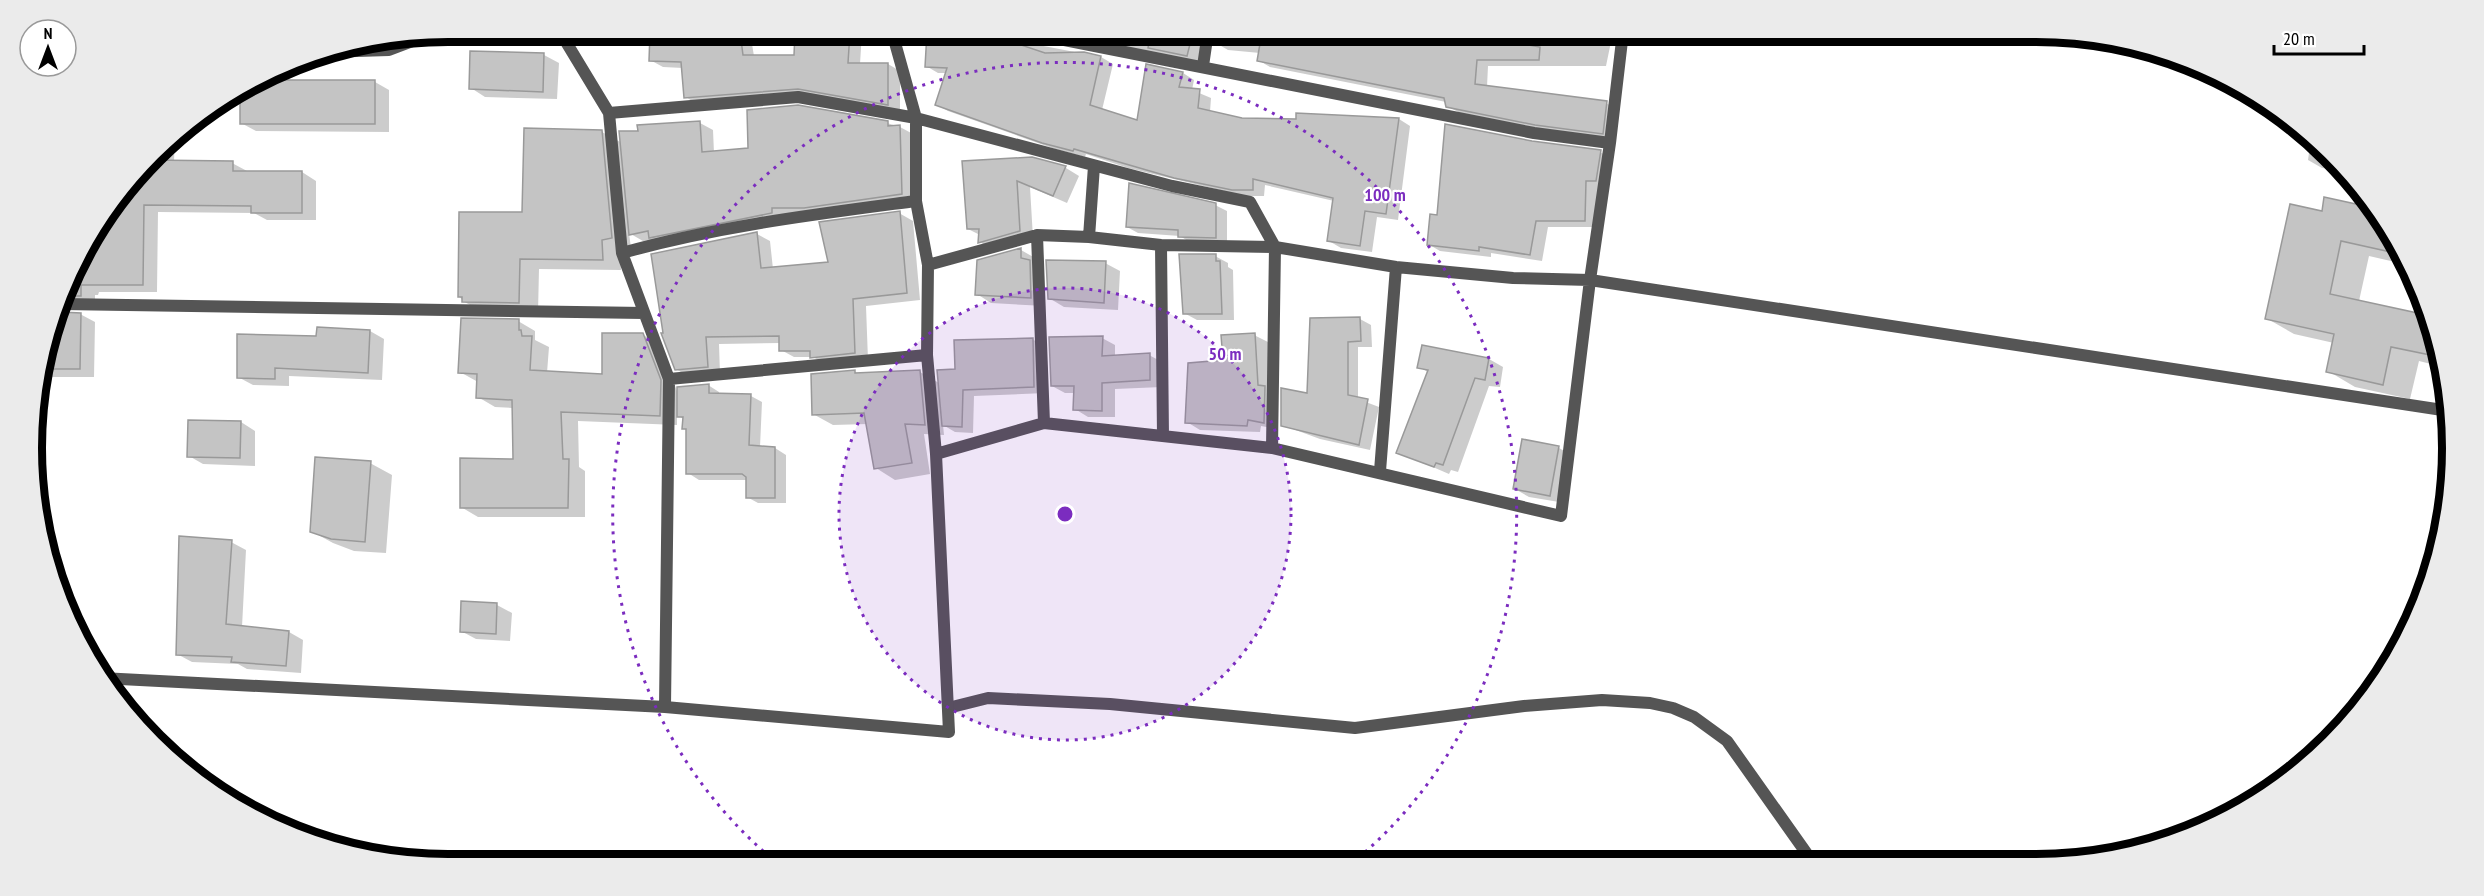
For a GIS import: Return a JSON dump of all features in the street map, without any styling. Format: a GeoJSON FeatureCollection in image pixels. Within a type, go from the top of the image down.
{"type":"FeatureCollection","features":[{"type":"Feature","properties":{"kind":"street"},"geometry":{"type":"LineString","coordinates":[[566,42],[609,113],[622,254],[669,379],[665,707]]}},
{"type":"Feature","properties":{"kind":"street"},"geometry":{"type":"LineString","coordinates":[[114,679],[665,707],[949,732],[936,454],[927,355],[928,266],[916,201],[916,118],[895,42]]}},
{"type":"Feature","properties":{"kind":"street"},"geometry":{"type":"LineString","coordinates":[[1077,42],[1534,133],[1610,143]]}},
{"type":"Feature","properties":{"kind":"street"},"geometry":{"type":"LineString","coordinates":[[1203,66],[1207,42]]}},
{"type":"Feature","properties":{"kind":"street"},"geometry":{"type":"LineString","coordinates":[[936,454],[1044,423],[1272,448],[1380,471],[1561,516],[1590,279],[1610,143],[1619,42]]}},
{"type":"Feature","properties":{"kind":"street"},"geometry":{"type":"LineString","coordinates":[[366,51],[389,50],[404,44]]}},
{"type":"Feature","properties":{"kind":"street"},"geometry":{"type":"LineString","coordinates":[[609,113],[798,97],[916,118],[1094,166],[1250,202],[1275,247],[1272,448]]}},
{"type":"Feature","properties":{"kind":"street"},"geometry":{"type":"LineString","coordinates":[[1089,237],[1094,166]]}},
{"type":"Feature","properties":{"kind":"street"},"geometry":{"type":"LineString","coordinates":[[622,254],[657,243],[798,217],[916,201]]}},
{"type":"Feature","properties":{"kind":"street"},"geometry":{"type":"LineString","coordinates":[[928,266],[1037,235],[1089,237],[1161,245],[1275,247],[1396,267],[1513,278],[1590,279],[2440,409]]}},
{"type":"Feature","properties":{"kind":"street"},"geometry":{"type":"LineString","coordinates":[[1037,235],[1044,423]]}},
{"type":"Feature","properties":{"kind":"street"},"geometry":{"type":"LineString","coordinates":[[1161,245],[1163,436]]}},
{"type":"Feature","properties":{"kind":"street"},"geometry":{"type":"LineString","coordinates":[[1380,471],[1396,267]]}},
{"type":"Feature","properties":{"kind":"street"},"geometry":{"type":"LineString","coordinates":[[69,304],[644,313]]}},
{"type":"Feature","properties":{"kind":"street"},"geometry":{"type":"LineString","coordinates":[[669,379],[927,355]]}},
{"type":"Feature","properties":{"kind":"street"},"geometry":{"type":"LineString","coordinates":[[948,708],[988,698],[1099,703],[1155,706],[1355,728],[1524,706],[1602,700],[1650,703],[1672,708],[1694,717],[1727,741],[1807,854]]}},
{"type":"Feature","properties":{"kind":"building"},"geometry":{"type":"Polygon","coordinates":[[[650,42],[741,42],[743,55],[794,55],[795,42],[849,42],[848,63],[888,63],[888,105],[798,89],[684,98],[681,62],[649,61],[650,42]]]}},
{"type":"Feature","properties":{"kind":"building"},"geometry":{"type":"Polygon","coordinates":[[[926,42],[1012,42],[1045,53],[1084,52],[1101,56],[1090,105],[1137,120],[1146,64],[1183,72],[1179,87],[1200,89],[1198,108],[1242,118],[1296,119],[1296,113],[1399,118],[1386,214],[1365,211],[1360,246],[1327,241],[1333,198],[1253,179],[1253,190],[1232,190],[1174,178],[1074,149],[1073,151],[1042,143],[935,105],[947,68],[925,67],[926,42]]]}},
{"type":"Feature","properties":{"kind":"building"},"geometry":{"type":"Polygon","coordinates":[[[1149,42],[1190,42],[1187,56],[1148,48],[1149,42]]]}},
{"type":"Feature","properties":{"kind":"building"},"geometry":{"type":"Polygon","coordinates":[[[1260,42],[1511,42],[1540,47],[1539,60],[1477,60],[1475,84],[1607,101],[1603,134],[1535,125],[1446,107],[1444,98],[1257,61],[1260,42]]]}},
{"type":"Feature","properties":{"kind":"building"},"geometry":{"type":"Polygon","coordinates":[[[470,51],[544,53],[543,92],[469,89],[470,51]]]}},
{"type":"Feature","properties":{"kind":"building"},"geometry":{"type":"Polygon","coordinates":[[[277,80],[375,80],[375,124],[240,124],[240,99],[277,80]]]}},
{"type":"Feature","properties":{"kind":"building"},"geometry":{"type":"Polygon","coordinates":[[[798,105],[888,121],[888,126],[900,125],[902,194],[804,208],[772,208],[772,213],[649,238],[648,231],[629,235],[619,131],[638,131],[637,125],[700,121],[702,152],[748,148],[747,110],[798,105]]]}},
{"type":"Feature","properties":{"kind":"building"},"geometry":{"type":"Polygon","coordinates":[[[1445,124],[1532,141],[1601,150],[1596,181],[1586,181],[1585,221],[1536,221],[1530,255],[1479,247],[1479,251],[1427,245],[1430,214],[1437,215],[1445,124]]]}},
{"type":"Feature","properties":{"kind":"building"},"geometry":{"type":"Polygon","coordinates":[[[524,128],[602,130],[612,238],[602,240],[603,260],[520,259],[519,303],[462,302],[462,297],[458,297],[459,212],[522,212],[524,128]]]}},
{"type":"Feature","properties":{"kind":"building"},"geometry":{"type":"Polygon","coordinates":[[[1032,157],[1066,166],[1053,196],[1017,181],[1020,231],[978,243],[979,229],[967,229],[962,161],[1032,157]]]}},
{"type":"Feature","properties":{"kind":"building"},"geometry":{"type":"Polygon","coordinates":[[[162,160],[233,161],[233,171],[302,171],[302,213],[251,213],[251,206],[144,205],[143,285],[81,285],[81,296],[72,296],[96,245],[126,201],[162,160]]]}},
{"type":"Feature","properties":{"kind":"building"},"geometry":{"type":"Polygon","coordinates":[[[1129,183],[1216,203],[1216,238],[1178,237],[1178,230],[1126,227],[1129,183]]]}},
{"type":"Feature","properties":{"kind":"building"},"geometry":{"type":"Polygon","coordinates":[[[2324,197],[2361,205],[2392,252],[2341,241],[2330,294],[2419,313],[2420,317],[2431,355],[2391,347],[2383,385],[2326,372],[2334,334],[2265,319],[2290,204],[2322,211],[2324,197]]]}},
{"type":"Feature","properties":{"kind":"building"},"geometry":{"type":"Polygon","coordinates":[[[900,211],[907,293],[853,299],[855,353],[810,358],[810,351],[779,351],[779,336],[706,337],[708,367],[675,370],[661,333],[663,333],[651,254],[757,232],[761,268],[828,262],[819,222],[900,211]]]}},
{"type":"Feature","properties":{"kind":"building"},"geometry":{"type":"Polygon","coordinates":[[[1021,248],[1021,258],[1030,260],[1031,298],[975,295],[977,260],[1021,248]]]}},
{"type":"Feature","properties":{"kind":"building"},"geometry":{"type":"Polygon","coordinates":[[[1179,254],[1216,254],[1216,261],[1220,261],[1222,314],[1183,314],[1179,254]]]}},
{"type":"Feature","properties":{"kind":"building"},"geometry":{"type":"Polygon","coordinates":[[[1046,260],[1106,261],[1104,303],[1048,299],[1046,260]]]}},
{"type":"Feature","properties":{"kind":"building"},"geometry":{"type":"Polygon","coordinates":[[[66,312],[81,313],[80,369],[50,369],[66,312]]]}},
{"type":"Feature","properties":{"kind":"building"},"geometry":{"type":"Polygon","coordinates":[[[1360,317],[1361,341],[1348,342],[1348,395],[1368,399],[1359,445],[1281,426],[1281,388],[1307,393],[1310,318],[1360,317]]]}},
{"type":"Feature","properties":{"kind":"building"},"geometry":{"type":"Polygon","coordinates":[[[461,318],[519,319],[519,330],[522,336],[532,336],[530,370],[602,374],[602,333],[643,333],[661,380],[660,416],[561,412],[563,459],[569,459],[568,508],[460,508],[460,458],[513,459],[512,400],[476,398],[477,374],[458,373],[461,318]]]}},
{"type":"Feature","properties":{"kind":"building"},"geometry":{"type":"Polygon","coordinates":[[[317,327],[370,330],[368,373],[275,368],[275,379],[237,378],[237,334],[316,336],[317,327]]]}},
{"type":"Feature","properties":{"kind":"building"},"geometry":{"type":"Polygon","coordinates":[[[1255,333],[1258,385],[1265,386],[1264,423],[1248,420],[1247,426],[1185,423],[1188,363],[1223,360],[1221,335],[1255,333]]]}},
{"type":"Feature","properties":{"kind":"building"},"geometry":{"type":"Polygon","coordinates":[[[1103,336],[1102,356],[1150,353],[1150,380],[1102,383],[1102,411],[1073,410],[1074,386],[1051,386],[1049,337],[1103,336]]]}},
{"type":"Feature","properties":{"kind":"building"},"geometry":{"type":"Polygon","coordinates":[[[1033,338],[1034,387],[963,390],[962,427],[942,426],[937,370],[955,369],[954,340],[1033,338]]]}},
{"type":"Feature","properties":{"kind":"building"},"geometry":{"type":"Polygon","coordinates":[[[1422,345],[1489,358],[1485,380],[1475,378],[1443,465],[1436,463],[1434,467],[1396,453],[1428,370],[1417,368],[1422,345]]]}},
{"type":"Feature","properties":{"kind":"building"},"geometry":{"type":"Polygon","coordinates":[[[855,370],[855,373],[920,370],[925,425],[905,424],[912,463],[874,469],[864,413],[812,415],[811,374],[855,370]]]}},
{"type":"Feature","properties":{"kind":"building"},"geometry":{"type":"Polygon","coordinates":[[[709,384],[709,393],[751,394],[749,445],[775,447],[775,498],[746,498],[746,477],[742,474],[686,474],[686,429],[682,429],[683,417],[677,417],[677,387],[709,384]]]}},
{"type":"Feature","properties":{"kind":"building"},"geometry":{"type":"Polygon","coordinates":[[[188,420],[241,421],[240,458],[187,457],[188,420]]]}},
{"type":"Feature","properties":{"kind":"building"},"geometry":{"type":"Polygon","coordinates":[[[1522,439],[1559,446],[1550,496],[1513,489],[1522,439]]]}},
{"type":"Feature","properties":{"kind":"building"},"geometry":{"type":"Polygon","coordinates":[[[315,457],[371,461],[365,542],[331,539],[310,532],[315,457]]]}},
{"type":"Feature","properties":{"kind":"building"},"geometry":{"type":"Polygon","coordinates":[[[179,536],[232,540],[226,624],[289,631],[286,666],[231,662],[232,657],[176,655],[179,536]]]}},
{"type":"Feature","properties":{"kind":"building"},"geometry":{"type":"Polygon","coordinates":[[[461,601],[497,603],[496,634],[460,632],[461,601]]]}}]}
